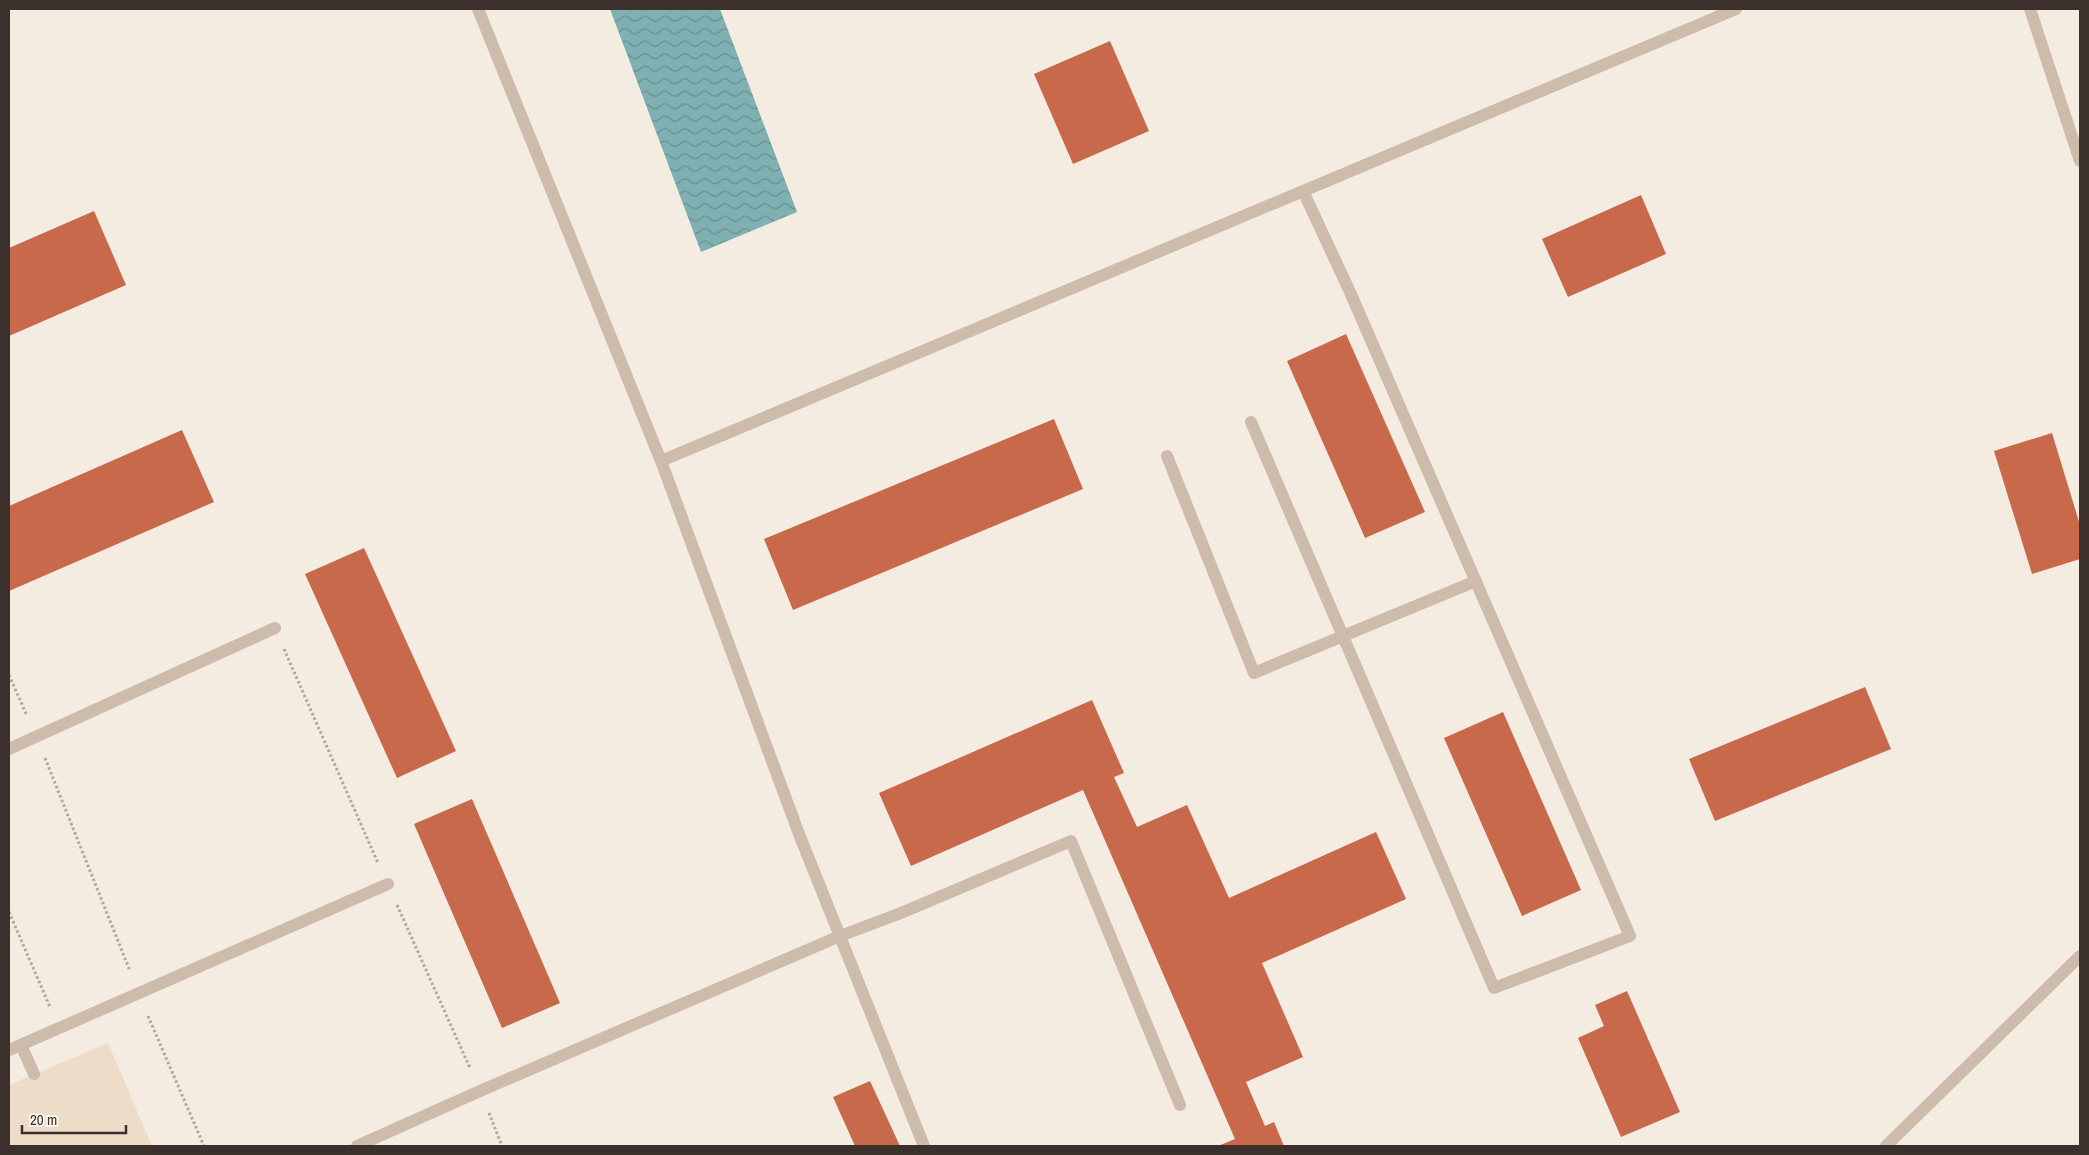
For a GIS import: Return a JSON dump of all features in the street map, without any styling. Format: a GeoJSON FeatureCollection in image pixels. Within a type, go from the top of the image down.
{"type":"FeatureCollection","features":[{"type":"Feature","properties":{"kind":"street"},"geometry":{"type":"LineString","coordinates":[[478,9],[661,460],[799,834],[924,1146]]}},
{"type":"Feature","properties":{"kind":"street"},"geometry":{"type":"LineString","coordinates":[[661,460],[1736,9]]}},
{"type":"Feature","properties":{"kind":"street"},"geometry":{"type":"LineString","coordinates":[[2030,9],[2080,161]]}},
{"type":"Feature","properties":{"kind":"street"},"geometry":{"type":"LineString","coordinates":[[1251,422],[1494,988],[1630,936],[1350,292],[1303,191]]}},
{"type":"Feature","properties":{"kind":"street"},"geometry":{"type":"LineString","coordinates":[[1167,456],[1254,673],[1476,581]]}},
{"type":"Feature","properties":{"kind":"street"},"geometry":{"type":"LineString","coordinates":[[9,748],[274,628]]}},
{"type":"Feature","properties":{"kind":"street"},"geometry":{"type":"LineString","coordinates":[[357,1146],[840,936],[901,913],[1071,840],[1180,1105]]}},
{"type":"Feature","properties":{"kind":"street"},"geometry":{"type":"LineString","coordinates":[[34,1074],[15,1047],[388,884]]}},
{"type":"Feature","properties":{"kind":"street"},"geometry":{"type":"LineString","coordinates":[[1886,1146],[2080,956]]}},
{"type":"Feature","properties":{"kind":"path"},"geometry":{"type":"LineString","coordinates":[[9,675],[36,736],[139,993],[204,1146]]}},
{"type":"Feature","properties":{"kind":"path"},"geometry":{"type":"LineString","coordinates":[[9,912],[59,1028]]}},
{"type":"Feature","properties":{"kind":"shaded area"},"geometry":{"type":"Polygon","coordinates":[[[108,1043],[152,1146],[9,1146],[9,1085],[108,1043]]]}},
{"type":"Feature","properties":{"kind":"water"},"geometry":{"type":"Polygon","coordinates":[[[610,9],[720,9],[797,212],[701,252],[610,9]]]}},
{"type":"Feature","properties":{"kind":"building"},"geometry":{"type":"Polygon","coordinates":[[[1110,41],[1149,131],[1073,164],[1034,74],[1110,41]]]}},
{"type":"Feature","properties":{"kind":"building"},"geometry":{"type":"Polygon","coordinates":[[[1641,195],[1666,254],[1568,297],[1542,239],[1641,195]]]}},
{"type":"Feature","properties":{"kind":"building"},"geometry":{"type":"Polygon","coordinates":[[[94,211],[126,285],[9,336],[9,248],[94,211]]]}},
{"type":"Feature","properties":{"kind":"building"},"geometry":{"type":"Polygon","coordinates":[[[1346,334],[1425,512],[1365,538],[1287,361],[1346,334]]]}},
{"type":"Feature","properties":{"kind":"building"},"geometry":{"type":"Polygon","coordinates":[[[1054,419],[1083,489],[793,610],[764,539],[1054,419]]]}},
{"type":"Feature","properties":{"kind":"building"},"geometry":{"type":"Polygon","coordinates":[[[182,430],[214,502],[9,591],[9,506],[182,430]]]}},
{"type":"Feature","properties":{"kind":"building"},"geometry":{"type":"Polygon","coordinates":[[[2052,433],[2080,525],[2080,559],[2032,574],[1994,451],[2052,433]]]}},
{"type":"Feature","properties":{"kind":"building"},"geometry":{"type":"Polygon","coordinates":[[[364,548],[456,751],[397,778],[305,574],[364,548]]]}},
{"type":"Feature","properties":{"kind":"building"},"geometry":{"type":"Polygon","coordinates":[[[1865,687],[1891,749],[1715,821],[1689,759],[1865,687]]]}},
{"type":"Feature","properties":{"kind":"building"},"geometry":{"type":"Polygon","coordinates":[[[1092,700],[1124,773],[1114,777],[1137,827],[1187,805],[1229,898],[1376,832],[1406,899],[1262,963],[1303,1057],[1246,1082],[1265,1126],[1274,1122],[1284,1146],[1218,1146],[1235,1139],[1083,790],[911,866],[879,793],[1092,700]]]}},
{"type":"Feature","properties":{"kind":"building"},"geometry":{"type":"Polygon","coordinates":[[[1503,712],[1581,890],[1522,916],[1444,738],[1503,712]]]}},
{"type":"Feature","properties":{"kind":"building"},"geometry":{"type":"Polygon","coordinates":[[[472,799],[560,1003],[502,1028],[414,824],[472,799]]]}},
{"type":"Feature","properties":{"kind":"building"},"geometry":{"type":"Polygon","coordinates":[[[1627,991],[1680,1112],[1621,1137],[1578,1038],[1604,1026],[1595,1005],[1627,991]]]}},
{"type":"Feature","properties":{"kind":"building"},"geometry":{"type":"Polygon","coordinates":[[[870,1081],[900,1146],[855,1146],[833,1097],[870,1081]]]}}]}
